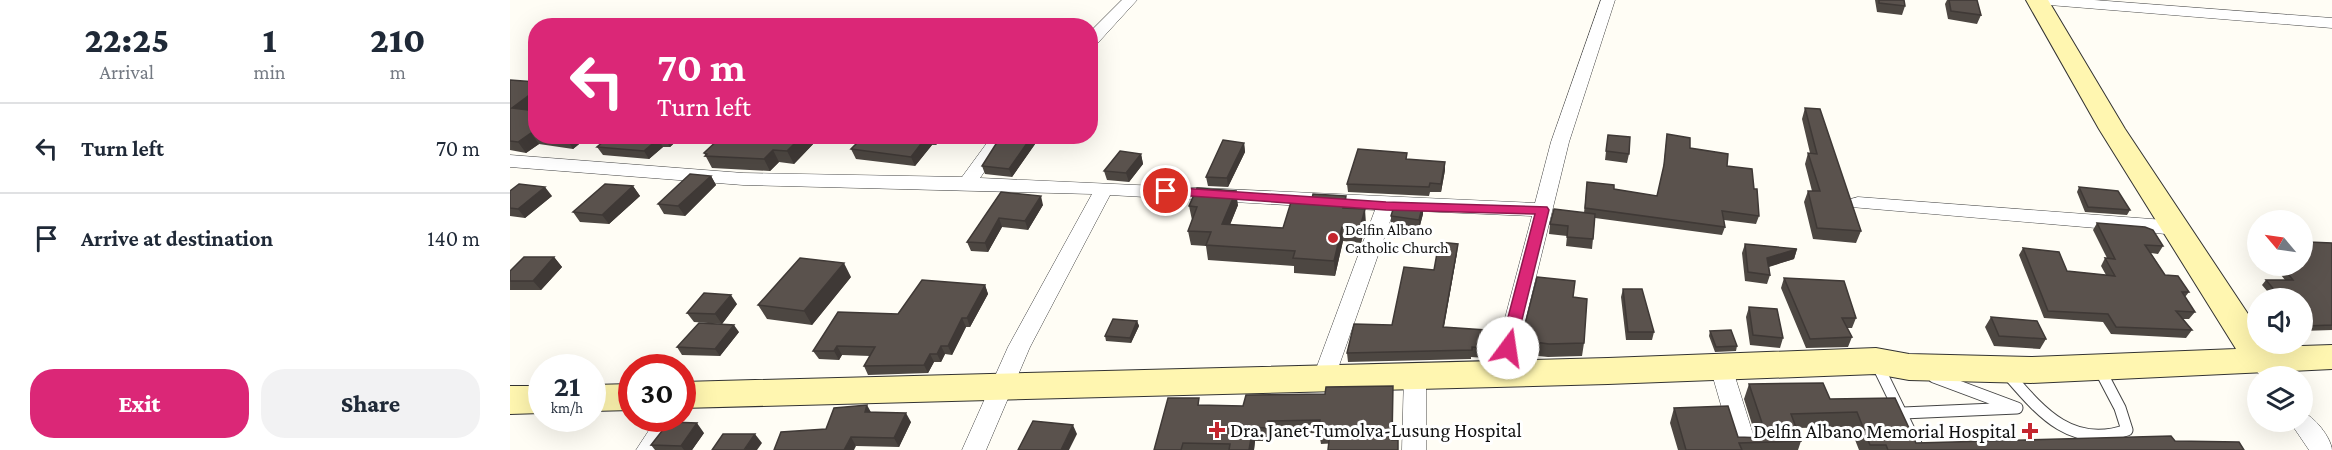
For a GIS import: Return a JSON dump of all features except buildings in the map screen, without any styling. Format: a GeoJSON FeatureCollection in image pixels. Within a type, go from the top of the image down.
{"type":"FeatureCollection","features":[{"type":"Feature","properties":{"kind":"street"},"geometry":{"type":"LineString","coordinates":[[1098,34],[1130,0]]}},
{"type":"Feature","properties":{"kind":"street"},"geometry":{"type":"LineString","coordinates":[[1502,371],[1576,91],[1608,0]]}},
{"type":"Feature","properties":{"kind":"street"},"geometry":{"type":"LineString","coordinates":[[2037,0],[2332,23]]}},
{"type":"Feature","properties":{"kind":"street"},"geometry":{"type":"LineString","coordinates":[[2037,0],[2112,129],[2178,228],[2265,366]]}},
{"type":"Feature","properties":{"kind":"street"},"geometry":{"type":"LineString","coordinates":[[967,183],[995,144]]}},
{"type":"Feature","properties":{"kind":"street"},"geometry":{"type":"LineString","coordinates":[[510,161],[675,175],[822,182],[967,183],[1228,194],[1386,206],[1543,210]]}},
{"type":"Feature","properties":{"kind":"street"},"geometry":{"type":"LineString","coordinates":[[974,450],[1019,347],[1104,189]]}},
{"type":"Feature","properties":{"kind":"street"},"geometry":{"type":"LineString","coordinates":[[1858,203],[2178,228]]}},
{"type":"Feature","properties":{"kind":"street"},"geometry":{"type":"LineString","coordinates":[[1324,377],[1386,206]]}},
{"type":"Feature","properties":{"kind":"street"},"geometry":{"type":"LineString","coordinates":[[2278,366],[2332,357]]}},
{"type":"Feature","properties":{"kind":"street"},"geometry":{"type":"LineString","coordinates":[[696,402],[1001,387],[1876,361],[1909,367],[2247,368]]}},
{"type":"Feature","properties":{"kind":"street"},"geometry":{"type":"LineString","coordinates":[[1721,367],[1746,450]]}},
{"type":"Feature","properties":{"kind":"street"},"geometry":{"type":"LineString","coordinates":[[1414,450],[1415,374]]}},
{"type":"Feature","properties":{"kind":"street"},"geometry":{"type":"LineString","coordinates":[[510,400],[528,399]]}},
{"type":"Feature","properties":{"kind":"street"},"geometry":{"type":"LineString","coordinates":[[648,450],[661,432]]}},
{"type":"Feature","properties":{"kind":"street"},"geometry":{"type":"LineString","coordinates":[[2310,432],[2322,450]]}},
{"type":"Feature","properties":{"kind":"lane"},"geometry":{"type":"LineString","coordinates":[[1876,361],[1919,450]]}},
{"type":"Feature","properties":{"kind":"lane"},"geometry":{"type":"LineString","coordinates":[[1903,413],[2017,408],[1909,367]]}},
{"type":"Feature","properties":{"kind":"lane"},"geometry":{"type":"LineString","coordinates":[[2003,368],[2048,420],[2078,436],[2104,438],[2127,430],[2120,408],[2099,368]]}},
{"type":"Feature","properties":{"kind":"place","name":"Delfin Albano Catholic Church"},"geometry":{"type":"Point","coordinates":[1333,238]}},
{"type":"Feature","properties":{"kind":"place","name":"Dra. Janet Tumolva-Lusung Hospital"},"geometry":{"type":"Point","coordinates":[1217,430]}},
{"type":"Feature","properties":{"kind":"place","name":"Delfin Albano Memorial Hospital"},"geometry":{"type":"Point","coordinates":[2030,431]}},
{"type":"Feature","properties":{"kind":"route"},"geometry":{"type":"LineString","coordinates":[[1166,191],[1386,206],[1543,210],[1508,348]]}}]}
